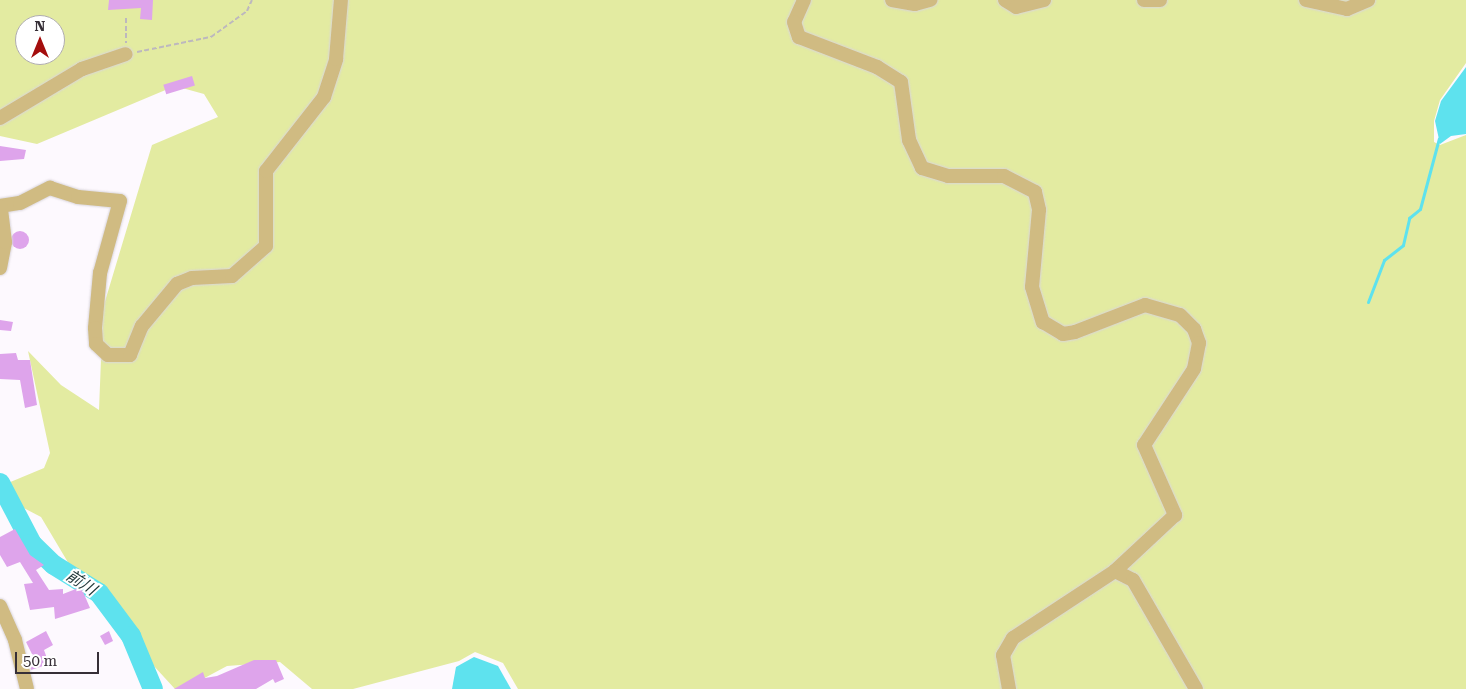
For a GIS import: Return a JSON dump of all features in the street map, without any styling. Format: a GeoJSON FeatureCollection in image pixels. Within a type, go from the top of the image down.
{"type":"FeatureCollection","features":[{"type":"Feature","properties":{"kind":"street"},"geometry":{"type":"LineString","coordinates":[[0,268],[5,242],[1,206],[50,188],[78,197],[120,201],[100,273],[95,328],[96,344],[108,355],[130,355],[142,326],[177,284],[192,278],[232,276],[266,246],[266,172],[324,97],[336,59],[341,0]]}},
{"type":"Feature","properties":{"kind":"street"},"geometry":{"type":"LineString","coordinates":[[804,0],[794,22],[799,37],[901,82],[909,140],[922,168],[948,176],[1004,176],[1035,192],[1039,210],[1032,286],[1043,322],[1063,334],[1075,332],[1145,305],[1172,312],[1194,329],[1199,343],[1194,369],[1144,445],[1175,515],[1115,571],[1014,638],[1003,655],[1009,689]]}},
{"type":"Feature","properties":{"kind":"street"},"geometry":{"type":"LineString","coordinates":[[892,0],[915,4],[930,0]]}},
{"type":"Feature","properties":{"kind":"street"},"geometry":{"type":"LineString","coordinates":[[1005,0],[1016,7],[1044,0]]}},
{"type":"Feature","properties":{"kind":"street"},"geometry":{"type":"LineString","coordinates":[[1144,0],[1160,0]]}},
{"type":"Feature","properties":{"kind":"street"},"geometry":{"type":"LineString","coordinates":[[1306,0],[1347,9],[1368,0]]}},
{"type":"Feature","properties":{"kind":"street"},"geometry":{"type":"LineString","coordinates":[[0,118],[82,69],[126,54]]}},
{"type":"Feature","properties":{"kind":"street"},"geometry":{"type":"LineString","coordinates":[[1115,571],[1133,580],[1196,689]]}},
{"type":"Feature","properties":{"kind":"street"},"geometry":{"type":"LineString","coordinates":[[0,606],[15,640],[27,689]]}},
{"type":"Feature","properties":{"kind":"path"},"geometry":{"type":"LineString","coordinates":[[126,18],[126,54],[211,37],[247,11],[252,0]]}},
{"type":"Feature","properties":{"kind":"green space"},"geometry":{"type":"Polygon","coordinates":[[[0,0],[1466,0],[1466,63],[1440,100],[1434,121],[1434,142],[1440,145],[1466,135],[1466,689],[518,689],[503,663],[475,652],[459,661],[353,689],[312,689],[280,662],[227,666],[184,689],[175,689],[85,591],[41,517],[18,505],[8,483],[44,468],[50,453],[28,351],[61,385],[99,410],[103,308],[152,145],[218,117],[204,94],[175,86],[37,144],[0,136],[0,0]]]}},
{"type":"Feature","properties":{"kind":"water"},"geometry":{"type":"Polygon","coordinates":[[[1466,67],[1466,134],[1451,136],[1440,144],[1435,121],[1441,101],[1466,67]]]}},
{"type":"Feature","properties":{"kind":"water"},"geometry":{"type":"Polygon","coordinates":[[[474,657],[498,666],[511,689],[452,689],[456,667],[474,657]]]}},
{"type":"Feature","properties":{"kind":"building"},"geometry":{"type":"Polygon","coordinates":[[[109,0],[153,0],[152,20],[140,19],[141,8],[108,10],[109,0]]]}},
{"type":"Feature","properties":{"kind":"building"},"geometry":{"type":"Polygon","coordinates":[[[192,76],[195,86],[166,94],[163,85],[192,76]]]}},
{"type":"Feature","properties":{"kind":"building"},"geometry":{"type":"Polygon","coordinates":[[[0,146],[26,150],[24,159],[0,161],[0,146]]]}},
{"type":"Feature","properties":{"kind":"building"},"geometry":{"type":"Polygon","coordinates":[[[20,231],[26,234],[29,240],[26,246],[20,249],[14,246],[11,240],[14,234],[20,231]]]}},
{"type":"Feature","properties":{"kind":"building"},"geometry":{"type":"Polygon","coordinates":[[[0,320],[13,322],[11,331],[0,330],[0,320]]]}},
{"type":"Feature","properties":{"kind":"building"},"geometry":{"type":"Polygon","coordinates":[[[16,353],[18,360],[30,360],[37,405],[25,408],[20,380],[0,379],[0,354],[16,353]]]}},
{"type":"Feature","properties":{"kind":"building"},"geometry":{"type":"Polygon","coordinates":[[[15,529],[30,555],[44,565],[36,570],[49,590],[63,589],[63,594],[81,587],[90,608],[55,619],[54,607],[30,610],[24,584],[33,583],[20,562],[7,567],[0,555],[0,537],[15,529]]]}},
{"type":"Feature","properties":{"kind":"building"},"geometry":{"type":"Polygon","coordinates":[[[46,631],[53,645],[44,650],[49,664],[31,670],[28,656],[32,654],[26,642],[46,631]]]}},
{"type":"Feature","properties":{"kind":"building"},"geometry":{"type":"Polygon","coordinates":[[[109,631],[113,641],[105,645],[100,636],[109,631]]]}},
{"type":"Feature","properties":{"kind":"building"},"geometry":{"type":"Polygon","coordinates":[[[254,660],[276,660],[284,679],[275,683],[273,679],[256,689],[174,689],[203,672],[205,678],[217,676],[254,660]]]}},
{"type":"Feature","properties":{"kind":"waterway"},"geometry":{"type":"LineString","coordinates":[[1368,302],[1384,260],[1403,245],[1409,218],[1420,209],[1439,138]]}},
{"type":"Feature","properties":{"kind":"waterway","name":"前川"},"geometry":{"type":"LineString","coordinates":[[0,483],[32,544],[54,565],[99,593],[131,636],[153,689]]}}]}
